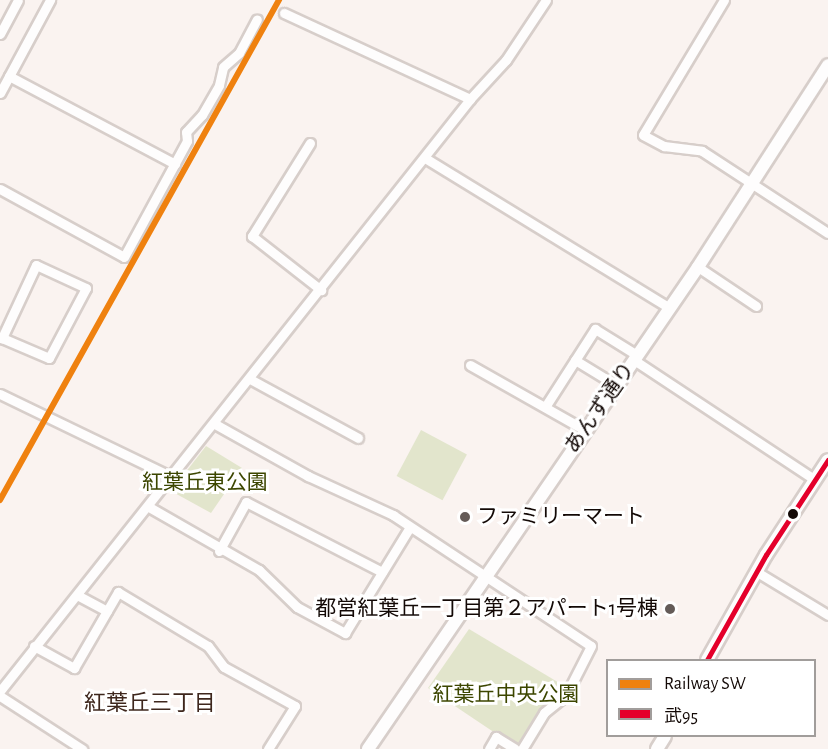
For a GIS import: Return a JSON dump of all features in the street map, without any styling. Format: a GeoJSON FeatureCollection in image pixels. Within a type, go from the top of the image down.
{"type":"FeatureCollection","features":[{"type":"Feature","properties":{"kind":"street"},"geometry":{"type":"LineString","coordinates":[[0,34],[18,0]]}},
{"type":"Feature","properties":{"kind":"street"},"geometry":{"type":"LineString","coordinates":[[0,93],[50,0]]}},
{"type":"Feature","properties":{"kind":"street"},"geometry":{"type":"LineString","coordinates":[[0,691],[34,646],[149,507],[470,99],[506,60],[546,0]]}},
{"type":"Feature","properties":{"kind":"street"},"geometry":{"type":"LineString","coordinates":[[724,0],[643,135],[664,146],[702,152],[752,182],[828,233]]}},
{"type":"Feature","properties":{"kind":"street"},"geometry":{"type":"LineString","coordinates":[[284,13],[470,99]]}},
{"type":"Feature","properties":{"kind":"street"},"geometry":{"type":"LineString","coordinates":[[0,189],[124,257],[187,141],[186,132],[202,115],[219,85],[223,67],[239,53],[257,19]]}},
{"type":"Feature","properties":{"kind":"street","name":"あんず通り"},"geometry":{"type":"LineString","coordinates":[[368,749],[490,576],[585,430],[698,267],[828,64]]}},
{"type":"Feature","properties":{"kind":"street"},"geometry":{"type":"LineString","coordinates":[[9,76],[175,164]]}},
{"type":"Feature","properties":{"kind":"street"},"geometry":{"type":"LineString","coordinates":[[310,143],[252,237],[321,290]]}},
{"type":"Feature","properties":{"kind":"street"},"geometry":{"type":"LineString","coordinates":[[425,158],[670,308]]}},
{"type":"Feature","properties":{"kind":"street"},"geometry":{"type":"LineString","coordinates":[[36,265],[86,288],[49,358],[1,338],[36,265]]}},
{"type":"Feature","properties":{"kind":"street"},"geometry":{"type":"LineString","coordinates":[[698,267],[756,306]]}},
{"type":"Feature","properties":{"kind":"street"},"geometry":{"type":"LineString","coordinates":[[545,407],[595,329],[814,480]]}},
{"type":"Feature","properties":{"kind":"street"},"geometry":{"type":"LineString","coordinates":[[575,360],[616,385]]}},
{"type":"Feature","properties":{"kind":"street"},"geometry":{"type":"LineString","coordinates":[[470,364],[585,430]]}},
{"type":"Feature","properties":{"kind":"street"},"geometry":{"type":"LineString","coordinates":[[250,379],[358,438]]}},
{"type":"Feature","properties":{"kind":"street"},"geometry":{"type":"LineString","coordinates":[[0,394],[172,477]]}},
{"type":"Feature","properties":{"kind":"street"},"geometry":{"type":"LineString","coordinates":[[214,424],[411,527],[490,576],[591,646],[566,695],[544,713],[522,749]]}},
{"type":"Feature","properties":{"kind":"street"},"geometry":{"type":"LineString","coordinates":[[708,659],[757,572],[828,460]]}},
{"type":"Feature","properties":{"kind":"street"},"geometry":{"type":"LineString","coordinates":[[219,551],[246,502],[382,572]]}},
{"type":"Feature","properties":{"kind":"street"},"geometry":{"type":"LineString","coordinates":[[149,507],[219,551],[259,570],[297,607],[345,633],[411,527]]}},
{"type":"Feature","properties":{"kind":"street"},"geometry":{"type":"LineString","coordinates":[[757,572],[828,615]]}},
{"type":"Feature","properties":{"kind":"street"},"geometry":{"type":"LineString","coordinates":[[34,646],[74,668],[118,592],[208,646],[224,667],[295,706],[268,749]]}},
{"type":"Feature","properties":{"kind":"street"},"geometry":{"type":"LineString","coordinates":[[77,595],[107,611]]}},
{"type":"Feature","properties":{"kind":"street"},"geometry":{"type":"LineString","coordinates":[[0,696],[82,749]]}},
{"type":"Feature","properties":{"kind":"street"},"geometry":{"type":"LineString","coordinates":[[489,749],[496,737],[515,749]]}},
{"type":"Feature","properties":{"kind":"green space"},"geometry":{"type":"Polygon","coordinates":[[[421,430],[467,454],[443,500],[397,476],[421,430]]]}},
{"type":"Feature","properties":{"kind":"green space","name":"紅葉丘東公園"},"geometry":{"type":"Polygon","coordinates":[[[206,446],[242,468],[211,513],[171,491],[206,446]]]}},
{"type":"Feature","properties":{"kind":"green space","name":"紅葉丘中央公園"},"geometry":{"type":"Polygon","coordinates":[[[469,629],[566,687],[521,746],[516,747],[428,688],[469,629]]]}},
{"type":"Feature","properties":{"kind":"rail line","name":"SW"},"geometry":{"type":"LineString","coordinates":[[0,500],[279,0]]}},
{"type":"Feature","properties":{"kind":"transit line","name":"武95"},"geometry":{"type":"LineString","coordinates":[[708,659],[766,555],[828,460]]}},
{"type":"Feature","properties":{"kind":"place","name":"ファミリーマート"},"geometry":{"type":"Point","coordinates":[465,517]}},
{"type":"Feature","properties":{"kind":"place","name":"都営紅葉丘一丁目第２アパート1号棟"},"geometry":{"type":"Point","coordinates":[670,609]}},
{"type":"Feature","properties":{"kind":"district","name":"紅葉丘三丁目"},"geometry":{"type":"Point","coordinates":[150,704]}}]}
